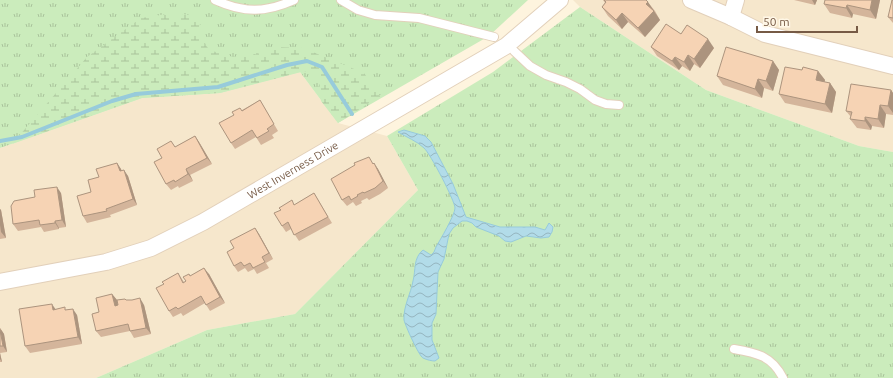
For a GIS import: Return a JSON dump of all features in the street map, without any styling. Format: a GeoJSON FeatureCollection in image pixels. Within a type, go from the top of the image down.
{"type":"FeatureCollection","features":[{"type":"Feature","properties":{"kind":"street","name":"West Inverness Drive"},"geometry":{"type":"LineString","coordinates":[[0,282],[106,262],[151,248],[203,222],[506,46],[560,0]]}},
{"type":"Feature","properties":{"kind":"street"},"geometry":{"type":"LineString","coordinates":[[691,0],[731,17],[765,34],[893,66]]}},
{"type":"Feature","properties":{"kind":"street"},"geometry":{"type":"LineString","coordinates":[[731,17],[736,0]]}},
{"type":"Feature","properties":{"kind":"lane"},"geometry":{"type":"LineString","coordinates":[[215,0],[230,6],[252,10],[271,8],[294,0]]}},
{"type":"Feature","properties":{"kind":"lane"},"geometry":{"type":"LineString","coordinates":[[341,0],[358,10],[375,15],[419,18],[494,37]]}},
{"type":"Feature","properties":{"kind":"lane"},"geometry":{"type":"LineString","coordinates":[[514,52],[530,66],[580,89],[595,100],[606,104],[619,106]]}},
{"type":"Feature","properties":{"kind":"lane"},"geometry":{"type":"LineString","coordinates":[[734,349],[754,352],[770,360],[783,378]]}},
{"type":"Feature","properties":{"kind":"shaded area"},"geometry":{"type":"Polygon","coordinates":[[[573,0],[893,0],[893,152],[859,146],[706,90],[580,7],[573,0]]]}},
{"type":"Feature","properties":{"kind":"shaded area"},"geometry":{"type":"Polygon","coordinates":[[[300,72],[338,123],[387,136],[418,190],[295,314],[207,330],[96,378],[0,378],[0,148],[142,98],[220,93],[300,72]]]}},
{"type":"Feature","properties":{"kind":"green space"},"geometry":{"type":"Polygon","coordinates":[[[0,0],[528,0],[489,36],[338,123],[300,72],[220,93],[142,98],[0,148],[0,0]]]}},
{"type":"Feature","properties":{"kind":"green space"},"geometry":{"type":"Polygon","coordinates":[[[580,7],[706,90],[859,146],[893,152],[893,378],[96,378],[207,330],[295,314],[418,190],[387,136],[493,72],[580,7]]]}},
{"type":"Feature","properties":{"kind":"green space"},"geometry":{"type":"Polygon","coordinates":[[[173,13],[199,16],[201,36],[209,50],[233,57],[253,55],[279,47],[303,48],[364,73],[380,96],[338,123],[321,101],[319,80],[305,71],[220,93],[142,98],[12,144],[87,57],[141,18],[173,13]]]}},
{"type":"Feature","properties":{"kind":"water"},"geometry":{"type":"Polygon","coordinates":[[[404,130],[425,136],[431,142],[453,184],[466,217],[500,227],[535,227],[545,230],[549,223],[553,227],[549,237],[541,238],[526,236],[511,242],[505,241],[499,236],[476,227],[467,221],[462,221],[453,228],[449,234],[444,259],[438,272],[436,314],[432,323],[432,340],[439,358],[435,361],[431,361],[421,356],[407,328],[404,315],[414,277],[415,264],[418,257],[423,250],[431,255],[434,252],[450,222],[455,208],[447,187],[427,152],[418,143],[398,132],[404,130]]]}},
{"type":"Feature","properties":{"kind":"building"},"geometry":{"type":"Polygon","coordinates":[[[604,0],[646,0],[648,2],[646,4],[654,11],[638,28],[622,13],[616,20],[602,7],[606,2],[604,0]]]}},
{"type":"Feature","properties":{"kind":"building"},"geometry":{"type":"Polygon","coordinates":[[[825,0],[872,0],[870,10],[847,5],[846,8],[824,4],[825,0]]]}},
{"type":"Feature","properties":{"kind":"building"},"geometry":{"type":"Polygon","coordinates":[[[893,0],[893,18],[888,17],[893,0]]]}},
{"type":"Feature","properties":{"kind":"building"},"geometry":{"type":"Polygon","coordinates":[[[666,24],[681,34],[687,25],[708,39],[694,59],[688,55],[684,62],[675,57],[672,61],[651,47],[666,24]]]}},
{"type":"Feature","properties":{"kind":"building"},"geometry":{"type":"Polygon","coordinates":[[[726,47],[773,61],[766,81],[758,79],[755,89],[717,76],[726,47]]]}},
{"type":"Feature","properties":{"kind":"building"},"geometry":{"type":"Polygon","coordinates":[[[785,67],[802,70],[803,67],[818,71],[816,80],[830,83],[825,104],[779,94],[785,67]]]}},
{"type":"Feature","properties":{"kind":"building"},"geometry":{"type":"Polygon","coordinates":[[[851,84],[891,90],[888,106],[880,105],[878,119],[865,117],[865,121],[850,119],[852,112],[846,111],[851,84]]]}},
{"type":"Feature","properties":{"kind":"building"},"geometry":{"type":"Polygon","coordinates":[[[260,100],[274,124],[267,129],[269,131],[257,138],[252,130],[231,143],[219,123],[234,115],[232,112],[240,108],[242,111],[260,100]]]}},
{"type":"Feature","properties":{"kind":"building"},"geometry":{"type":"Polygon","coordinates":[[[195,136],[207,158],[186,169],[188,174],[175,182],[174,180],[166,184],[154,162],[162,158],[157,149],[171,141],[175,147],[195,136]]]}},
{"type":"Feature","properties":{"kind":"building"},"geometry":{"type":"Polygon","coordinates":[[[369,157],[373,164],[374,163],[383,181],[375,188],[357,195],[358,196],[351,200],[349,196],[342,200],[331,179],[355,165],[354,163],[369,157]]]}},
{"type":"Feature","properties":{"kind":"building"},"geometry":{"type":"Polygon","coordinates":[[[117,163],[120,171],[124,170],[133,199],[106,209],[107,211],[83,216],[77,196],[91,192],[88,180],[99,177],[96,169],[117,163]]]}},
{"type":"Feature","properties":{"kind":"building"},"geometry":{"type":"Polygon","coordinates":[[[57,187],[62,220],[55,221],[55,223],[40,225],[39,220],[13,224],[11,206],[14,201],[35,197],[34,190],[57,187]]]}},
{"type":"Feature","properties":{"kind":"building"},"geometry":{"type":"Polygon","coordinates":[[[314,193],[328,217],[294,235],[288,222],[282,226],[274,213],[281,210],[279,208],[292,200],[294,205],[314,193]]]}},
{"type":"Feature","properties":{"kind":"building"},"geometry":{"type":"Polygon","coordinates":[[[255,228],[269,253],[262,257],[265,262],[253,268],[250,263],[244,266],[241,262],[234,266],[227,252],[234,248],[230,241],[255,228]]]}},
{"type":"Feature","properties":{"kind":"building"},"geometry":{"type":"Polygon","coordinates":[[[204,268],[220,297],[206,305],[201,296],[178,309],[176,307],[169,311],[156,288],[164,284],[162,282],[178,273],[183,283],[186,281],[183,277],[189,274],[190,276],[204,268]]]}},
{"type":"Feature","properties":{"kind":"building"},"geometry":{"type":"Polygon","coordinates":[[[112,294],[115,306],[118,305],[117,300],[132,300],[140,298],[146,328],[130,331],[128,324],[96,331],[92,314],[99,312],[96,298],[112,294]]]}},
{"type":"Feature","properties":{"kind":"building"},"geometry":{"type":"Polygon","coordinates":[[[52,304],[53,310],[65,307],[65,310],[73,309],[78,337],[25,346],[19,309],[52,304]]]}},
{"type":"Feature","properties":{"kind":"building"},"geometry":{"type":"Polygon","coordinates":[[[0,330],[3,346],[0,346],[0,330]]]}},
{"type":"Feature","properties":{"kind":"waterway"},"geometry":{"type":"LineString","coordinates":[[0,141],[22,137],[112,101],[136,94],[218,87],[287,65],[307,61],[322,67],[352,114]]}}]}
